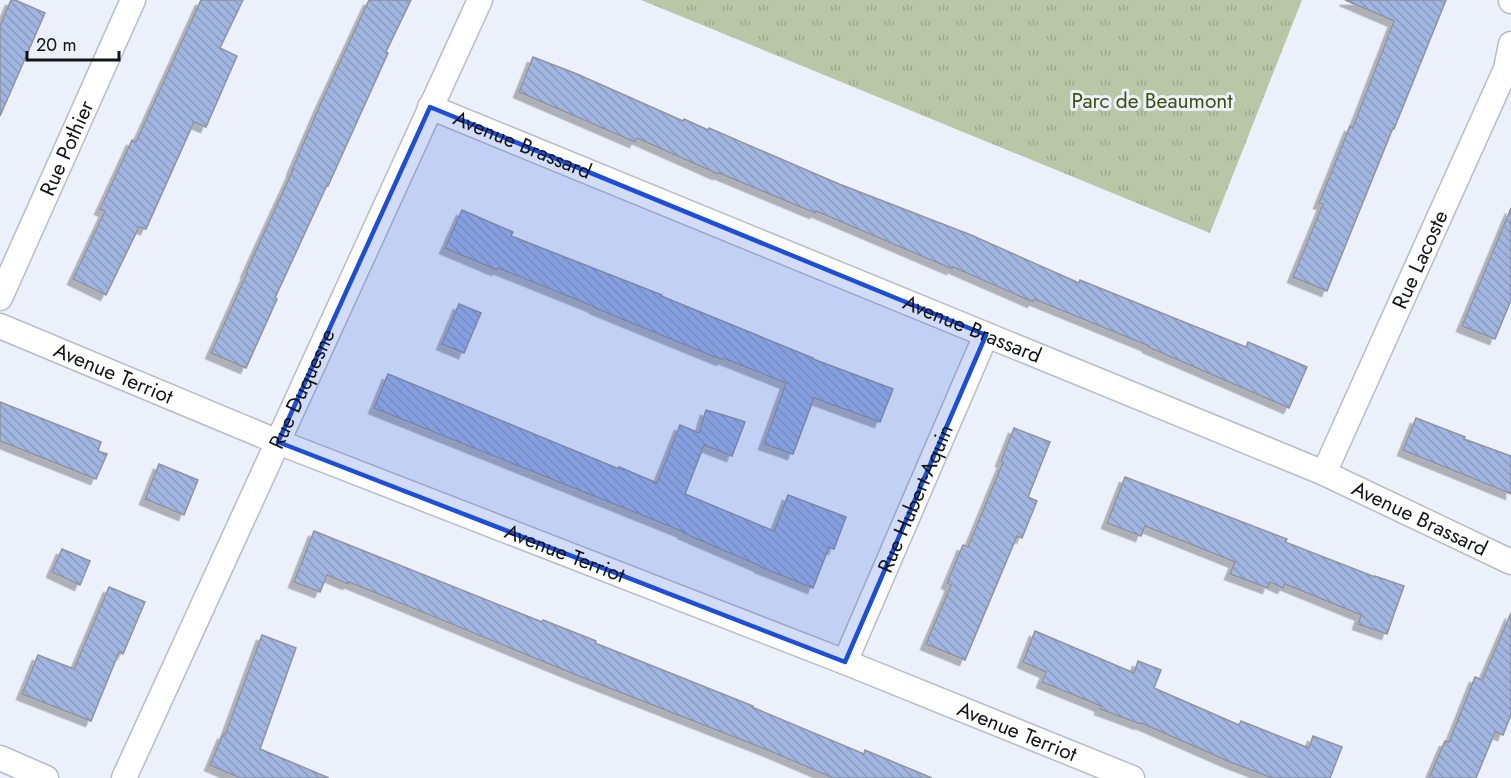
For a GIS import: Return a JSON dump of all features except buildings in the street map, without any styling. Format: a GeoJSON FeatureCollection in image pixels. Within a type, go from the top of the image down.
{"type":"FeatureCollection","features":[{"type":"Feature","properties":{"kind":"street","name":"Rue Pothier"},"geometry":{"type":"LineString","coordinates":[[0,298],[133,0]]}},
{"type":"Feature","properties":{"kind":"street","name":"Rue Duquesne"},"geometry":{"type":"LineString","coordinates":[[124,778],[480,0]]}},
{"type":"Feature","properties":{"kind":"street","name":"Rue Lacoste"},"geometry":{"type":"LineString","coordinates":[[1324,473],[1506,69],[1511,44]]}},
{"type":"Feature","properties":{"kind":"street","name":"Avenue Brassard"},"geometry":{"type":"LineString","coordinates":[[430,107],[1324,473],[1511,562]]}},
{"type":"Feature","properties":{"kind":"street","name":"Avenue Terriot"},"geometry":{"type":"LineString","coordinates":[[0,326],[278,442],[845,662],[1132,778]]}},
{"type":"Feature","properties":{"kind":"street","name":"Rue Hubert-Aquin"},"geometry":{"type":"LineString","coordinates":[[845,662],[986,335]]}},
{"type":"Feature","properties":{"kind":"street"},"geometry":{"type":"LineString","coordinates":[[0,759],[46,778]]}},
{"type":"Feature","properties":{"kind":"highlighted area"},"geometry":{"type":"Polygon","coordinates":[[[430,107],[986,335],[845,662],[278,442],[430,107]]]}},
{"type":"Feature","properties":{"kind":"green space","name":"Parc de Beaumont"},"geometry":{"type":"Polygon","coordinates":[[[641,0],[1302,0],[1210,233],[641,0]]]}}]}
